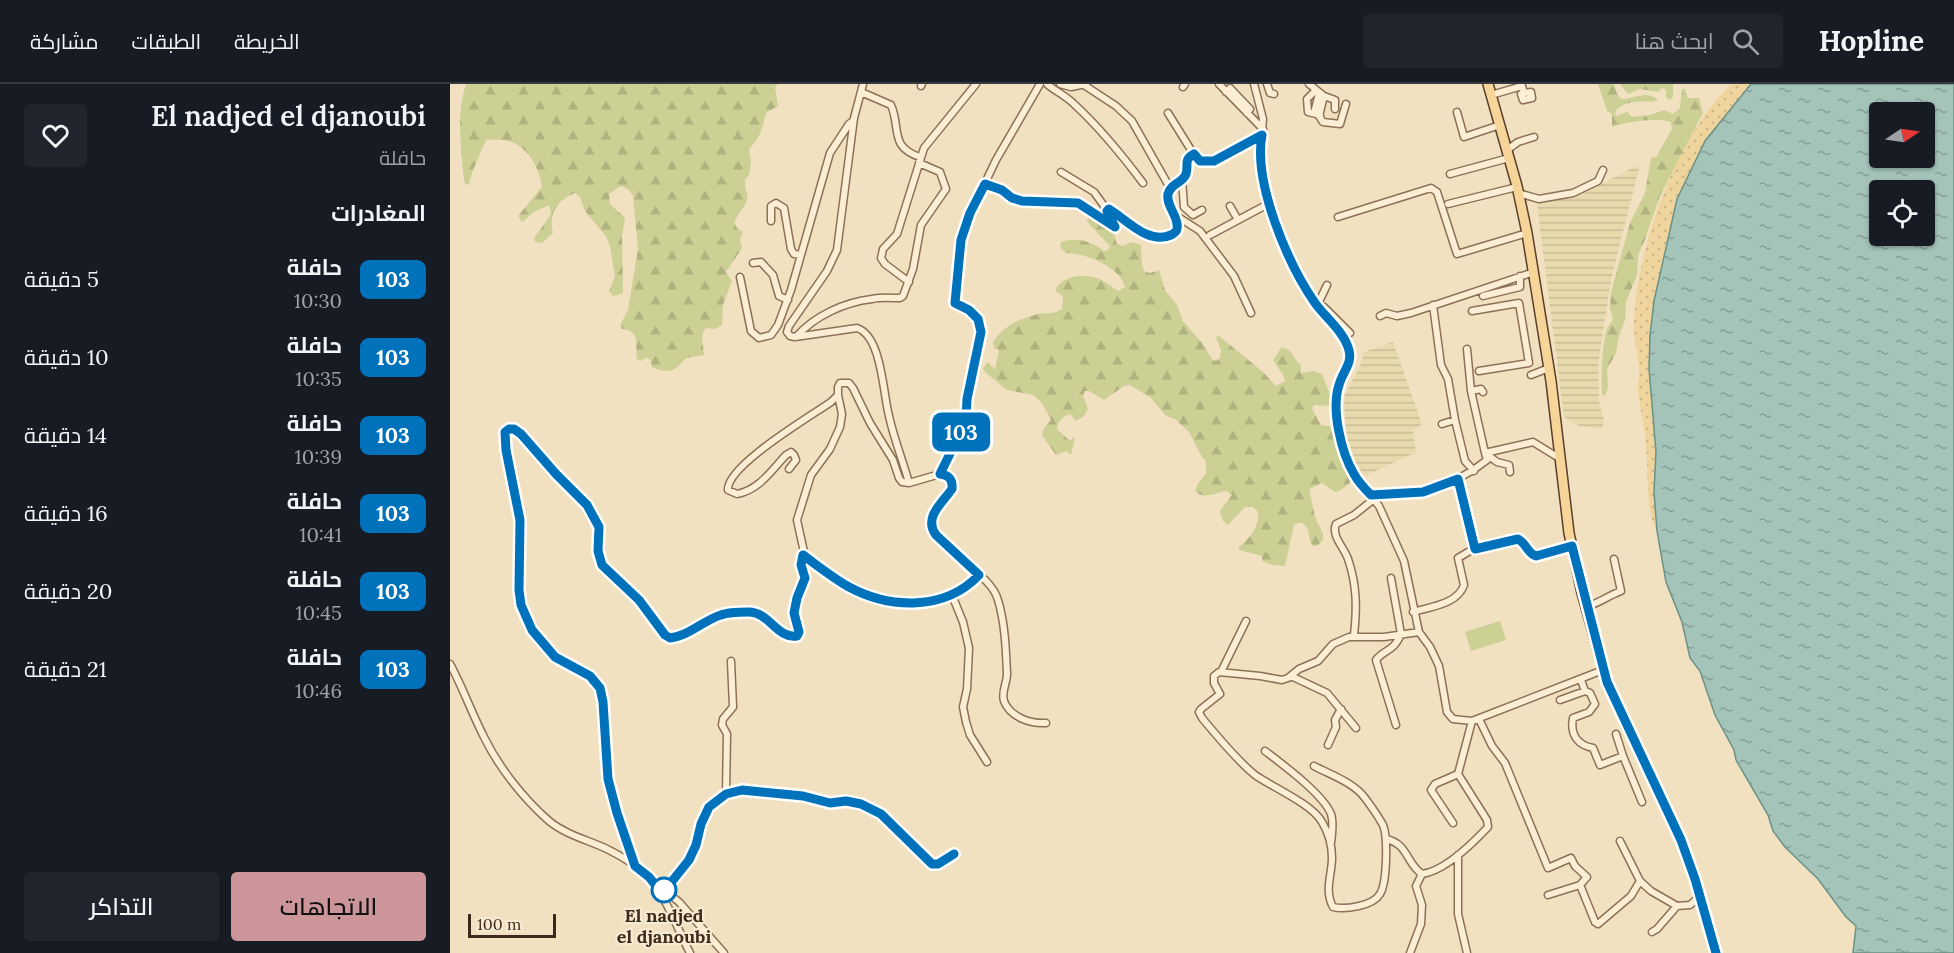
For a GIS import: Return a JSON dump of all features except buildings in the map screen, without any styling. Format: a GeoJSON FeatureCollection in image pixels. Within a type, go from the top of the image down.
{"type":"FeatureCollection","features":[{"type":"Feature","properties":{"kind":"main road"},"geometry":{"type":"LineString","coordinates":[[1488,84],[1527,233],[1572,546],[1586,607],[1603,670],[1674,823],[1700,896],[1716,953]]}},
{"type":"Feature","properties":{"kind":"street"},"geometry":{"type":"LineString","coordinates":[[863,84],[854,121],[837,250],[827,272],[789,326],[788,334],[795,338],[854,328],[867,334],[879,364],[889,419],[909,483]]}},
{"type":"Feature","properties":{"kind":"street"},"geometry":{"type":"LineString","coordinates":[[909,282],[885,264],[881,258],[884,249],[897,234],[920,160],[930,138],[976,84]]}},
{"type":"Feature","properties":{"kind":"street"},"geometry":{"type":"LineString","coordinates":[[940,474],[966,421],[967,399],[981,332],[978,319],[969,310],[955,303],[961,240],[970,213],[1017,120],[1040,84]]}},
{"type":"Feature","properties":{"kind":"street"},"geometry":{"type":"LineString","coordinates":[[1047,84],[1072,102],[1096,126],[1143,183]]}},
{"type":"Feature","properties":{"kind":"street"},"geometry":{"type":"LineString","coordinates":[[1060,84],[1071,87],[1085,84],[1116,106],[1132,121],[1170,188],[1168,200],[1177,229],[1175,233],[1167,237],[1153,237],[1137,230],[1120,215],[1107,210]]}},
{"type":"Feature","properties":{"kind":"street"},"geometry":{"type":"LineString","coordinates":[[1219,84],[1262,132]]}},
{"type":"Feature","properties":{"kind":"street"},"geometry":{"type":"LineString","coordinates":[[1254,84],[1263,119],[1262,166],[1269,203],[1292,265],[1317,306],[1342,336],[1348,348],[1350,362],[1337,393],[1340,435],[1354,475],[1373,497],[1382,512],[1404,561],[1413,612],[1419,632],[1430,647],[1439,666],[1447,712],[1454,719],[1476,720],[1603,670]]}},
{"type":"Feature","properties":{"kind":"street"},"geometry":{"type":"LineString","coordinates":[[1267,84],[1270,93],[1274,94]]}},
{"type":"Feature","properties":{"kind":"street"},"geometry":{"type":"LineString","coordinates":[[1309,84],[1320,93],[1335,100],[1335,109]]}},
{"type":"Feature","properties":{"kind":"street"},"geometry":{"type":"LineString","coordinates":[[1491,95],[1522,86],[1524,93]]}},
{"type":"Feature","properties":{"kind":"street"},"geometry":{"type":"LineString","coordinates":[[795,338],[816,321],[847,304],[870,299],[900,298],[913,269],[921,225],[946,189],[940,172],[900,144],[891,105],[861,92]]}},
{"type":"Feature","properties":{"kind":"street"},"geometry":{"type":"LineString","coordinates":[[1320,93],[1307,99],[1308,112],[1317,114],[1323,122],[1339,124],[1346,104]]}},
{"type":"Feature","properties":{"kind":"street"},"geometry":{"type":"LineString","coordinates":[[1317,114],[1320,93]]}},
{"type":"Feature","properties":{"kind":"street"},"geometry":{"type":"LineString","coordinates":[[1168,112],[1200,161],[1214,161],[1262,132]]}},
{"type":"Feature","properties":{"kind":"street"},"geometry":{"type":"LineString","coordinates":[[1457,112],[1464,136],[1500,126]]}},
{"type":"Feature","properties":{"kind":"street"},"geometry":{"type":"LineString","coordinates":[[740,277],[751,331],[756,337],[762,338],[774,332],[788,300],[830,153],[849,124],[854,121]]}},
{"type":"Feature","properties":{"kind":"street"},"geometry":{"type":"LineString","coordinates":[[1450,174],[1508,154],[1518,142],[1534,137]]}},
{"type":"Feature","properties":{"kind":"street"},"geometry":{"type":"LineString","coordinates":[[1170,188],[1182,179],[1187,171],[1187,159],[1194,154]]}},
{"type":"Feature","properties":{"kind":"street"},"geometry":{"type":"LineString","coordinates":[[1448,204],[1517,190],[1539,199],[1572,193],[1598,181],[1603,170]]}},
{"type":"Feature","properties":{"kind":"street"},"geometry":{"type":"LineString","coordinates":[[985,184],[1022,201],[1078,203],[1115,227],[1107,210],[1094,192],[1061,172]]}},
{"type":"Feature","properties":{"kind":"street"},"geometry":{"type":"LineString","coordinates":[[1182,179],[1184,207],[1193,215],[1202,210]]}},
{"type":"Feature","properties":{"kind":"street"},"geometry":{"type":"LineString","coordinates":[[1338,217],[1431,188],[1437,192],[1457,254],[1527,233]]}},
{"type":"Feature","properties":{"kind":"street"},"geometry":{"type":"LineString","coordinates":[[771,221],[771,206],[776,203],[781,204],[784,208],[790,249],[794,254],[801,255]]}},
{"type":"Feature","properties":{"kind":"street"},"geometry":{"type":"LineString","coordinates":[[1210,235],[1269,203]]}},
{"type":"Feature","properties":{"kind":"street"},"geometry":{"type":"LineString","coordinates":[[1230,206],[1238,220]]}},
{"type":"Feature","properties":{"kind":"street"},"geometry":{"type":"LineString","coordinates":[[1174,214],[1195,227],[1206,238],[1234,276],[1251,313]]}},
{"type":"Feature","properties":{"kind":"street"},"geometry":{"type":"LineString","coordinates":[[753,263],[761,262],[772,273],[779,296],[788,300]]}},
{"type":"Feature","properties":{"kind":"street"},"geometry":{"type":"LineString","coordinates":[[1380,316],[1389,313],[1397,316],[1534,272]]}},
{"type":"Feature","properties":{"kind":"street"},"geometry":{"type":"LineString","coordinates":[[1483,296],[1520,287],[1520,276]]}},
{"type":"Feature","properties":{"kind":"street"},"geometry":{"type":"LineString","coordinates":[[1317,306],[1327,285]]}},
{"type":"Feature","properties":{"kind":"street"},"geometry":{"type":"LineString","coordinates":[[1472,311],[1520,303],[1529,363]]}},
{"type":"Feature","properties":{"kind":"street"},"geometry":{"type":"LineString","coordinates":[[1433,305],[1441,365],[1448,379],[1465,461],[1474,471]]}},
{"type":"Feature","properties":{"kind":"street"},"geometry":{"type":"LineString","coordinates":[[1317,306],[1324,307],[1350,333]]}},
{"type":"Feature","properties":{"kind":"street"},"geometry":{"type":"LineString","coordinates":[[1467,349],[1471,391],[1489,455],[1497,462],[1509,465],[1510,472]]}},
{"type":"Feature","properties":{"kind":"street"},"geometry":{"type":"LineString","coordinates":[[1479,371],[1529,363],[1546,368]]}},
{"type":"Feature","properties":{"kind":"street"},"geometry":{"type":"LineString","coordinates":[[1532,375],[1546,368]]}},
{"type":"Feature","properties":{"kind":"street"},"geometry":{"type":"LineString","coordinates":[[635,866],[608,779],[600,688],[590,676],[555,657],[532,630],[521,605],[519,590],[520,520],[506,450],[505,432],[509,429],[514,429],[521,434],[587,505],[599,527],[598,551],[602,565],[639,600],[668,637],[678,637],[719,615],[749,612],[764,617],[786,635],[797,636],[799,632],[794,613],[805,578],[801,565],[803,542],[797,520],[812,474],[830,449],[840,427],[842,414],[837,387],[844,382],[850,385],[893,460],[902,482],[909,483],[940,474],[952,480],[952,489],[932,516],[932,531],[993,588],[999,600],[1007,677],[1003,698],[1006,706],[1033,724],[1046,723]]}},
{"type":"Feature","properties":{"kind":"street"},"geometry":{"type":"LineString","coordinates":[[1471,391],[1481,389],[1483,392]]}},
{"type":"Feature","properties":{"kind":"street"},"geometry":{"type":"LineString","coordinates":[[789,469],[796,460],[794,454],[790,452],[760,483],[751,489],[737,494],[728,490],[730,481],[748,460],[838,395]]}},
{"type":"Feature","properties":{"kind":"street"},"geometry":{"type":"LineString","coordinates":[[1442,424],[1455,420]]}},
{"type":"Feature","properties":{"kind":"street"},"geometry":{"type":"LineString","coordinates":[[1354,635],[1357,613],[1355,583],[1347,555],[1334,532],[1336,524],[1354,514],[1373,497],[1423,492],[1474,471],[1489,455],[1533,442],[1559,458]]}},
{"type":"Feature","properties":{"kind":"street"},"geometry":{"type":"LineString","coordinates":[[1458,479],[1475,549]]}},
{"type":"Feature","properties":{"kind":"street"},"geometry":{"type":"LineString","coordinates":[[1413,612],[1446,602],[1461,592],[1464,585],[1458,558],[1475,549],[1518,539],[1532,555],[1536,556],[1572,546]]}},
{"type":"Feature","properties":{"kind":"street"},"geometry":{"type":"LineString","coordinates":[[803,555],[848,586],[882,601],[919,603],[936,601],[966,587],[979,575]]}},
{"type":"Feature","properties":{"kind":"street"},"geometry":{"type":"LineString","coordinates":[[1586,607],[1601,603],[1621,591],[1614,559]]}},
{"type":"Feature","properties":{"kind":"street"},"geometry":{"type":"LineString","coordinates":[[1391,578],[1401,634],[1394,647],[1376,660],[1396,725]]}},
{"type":"Feature","properties":{"kind":"street"},"geometry":{"type":"LineString","coordinates":[[952,595],[963,622],[969,648],[967,688],[963,707],[966,722],[970,735],[987,762]]}},
{"type":"Feature","properties":{"kind":"street"},"geometry":{"type":"LineString","coordinates":[[1221,672],[1246,621]]}},
{"type":"Feature","properties":{"kind":"street"},"geometry":{"type":"LineString","coordinates":[[1331,847],[1322,821],[1301,804],[1252,772],[1200,715],[1200,710],[1220,694],[1213,679],[1221,672],[1279,680],[1318,662],[1333,644],[1354,635],[1384,636],[1419,632]]}},
{"type":"Feature","properties":{"kind":"street"},"geometry":{"type":"LineString","coordinates":[[726,794],[727,734],[722,725],[723,719],[733,707],[731,661]]}},
{"type":"Feature","properties":{"kind":"street"},"geometry":{"type":"LineString","coordinates":[[450,664],[485,739],[499,762],[532,805],[562,830],[607,849],[649,877],[657,887],[690,953]]}},
{"type":"Feature","properties":{"kind":"street"},"geometry":{"type":"LineString","coordinates":[[1290,676],[1327,693],[1356,728]]}},
{"type":"Feature","properties":{"kind":"street"},"geometry":{"type":"LineString","coordinates":[[1581,680],[1594,704],[1589,712],[1573,718],[1572,727],[1575,738],[1583,745],[1593,748],[1600,765],[1623,756]]}},
{"type":"Feature","properties":{"kind":"street"},"geometry":{"type":"LineString","coordinates":[[1560,700],[1586,691]]}},
{"type":"Feature","properties":{"kind":"street"},"geometry":{"type":"LineString","coordinates":[[1328,745],[1336,727],[1335,720],[1341,709]]}},
{"type":"Feature","properties":{"kind":"street"},"geometry":{"type":"LineString","coordinates":[[1453,823],[1431,790],[1436,784],[1458,774],[1476,720]]}},
{"type":"Feature","properties":{"kind":"street"},"geometry":{"type":"LineString","coordinates":[[1476,720],[1505,764],[1548,868],[1571,858],[1575,866],[1587,877],[1580,885],[1548,895]]}},
{"type":"Feature","properties":{"kind":"street"},"geometry":{"type":"LineString","coordinates":[[1616,734],[1642,802]]}},
{"type":"Feature","properties":{"kind":"street"},"geometry":{"type":"LineString","coordinates":[[1265,751],[1307,786],[1331,815],[1333,826],[1329,898],[1333,907],[1340,909],[1374,900],[1380,894],[1386,839],[1383,826],[1364,797],[1353,786],[1314,766]]}},
{"type":"Feature","properties":{"kind":"street"},"geometry":{"type":"LineString","coordinates":[[1410,953],[1421,924],[1422,905],[1416,886],[1422,874],[1437,870],[1458,855],[1489,826],[1458,774]]}},
{"type":"Feature","properties":{"kind":"street"},"geometry":{"type":"LineString","coordinates":[[665,890],[689,860],[709,807],[726,794],[742,790],[803,796],[830,803],[846,801],[861,804],[881,814],[932,864],[938,864],[954,854]]}},
{"type":"Feature","properties":{"kind":"street"},"geometry":{"type":"LineString","coordinates":[[1386,839],[1396,841],[1422,874]]}},
{"type":"Feature","properties":{"kind":"street"},"geometry":{"type":"LineString","coordinates":[[1620,841],[1640,881],[1651,891],[1677,906],[1689,905],[1700,896]]}},
{"type":"Feature","properties":{"kind":"street"},"geometry":{"type":"LineString","coordinates":[[1458,855],[1458,914],[1467,953]]}},
{"type":"Feature","properties":{"kind":"street"},"geometry":{"type":"LineString","coordinates":[[1580,885],[1595,922],[1598,924],[1631,896],[1640,881]]}},
{"type":"Feature","properties":{"kind":"street"},"geometry":{"type":"LineString","coordinates":[[657,887],[665,890],[679,902],[724,953]]}},
{"type":"Feature","properties":{"kind":"street"},"geometry":{"type":"LineString","coordinates":[[1652,932],[1677,906]]}},
{"type":"Feature","properties":{"kind":"shaded area"},"geometry":{"type":"Polygon","coordinates":[[[1640,164],[1611,280],[1598,365],[1599,401],[1604,421],[1602,429],[1579,426],[1564,417],[1537,204],[1581,195],[1640,164]]]}},
{"type":"Feature","properties":{"kind":"shaded area"},"geometry":{"type":"Polygon","coordinates":[[[1393,342],[1422,424],[1413,431],[1416,452],[1365,476],[1355,465],[1346,439],[1344,397],[1361,364],[1364,352],[1393,342]]]}},
{"type":"Feature","properties":{"kind":"green space"},"geometry":{"type":"Polygon","coordinates":[[[466,84],[778,84],[775,87],[778,106],[766,113],[759,137],[749,149],[751,162],[749,175],[745,179],[748,195],[746,203],[734,222],[743,232],[740,240],[742,248],[726,272],[732,281],[723,305],[722,325],[715,329],[706,328],[703,334],[704,355],[686,358],[675,369],[662,371],[652,367],[650,359],[645,358],[641,361],[637,359],[635,335],[622,329],[620,325],[628,310],[638,249],[633,196],[629,190],[621,186],[609,194],[610,204],[625,218],[622,236],[623,292],[613,296],[609,291],[615,276],[610,246],[605,235],[585,211],[580,197],[575,193],[559,204],[553,214],[553,233],[542,243],[535,242],[534,238],[550,216],[549,205],[534,212],[522,222],[518,216],[542,187],[538,171],[524,150],[510,141],[486,140],[469,184],[466,185],[460,132],[461,107],[466,84]]]}},
{"type":"Feature","properties":{"kind":"green space"},"geometry":{"type":"Polygon","coordinates":[[[1598,84],[1614,84],[1621,99],[1649,95],[1657,99],[1657,101],[1624,105],[1615,112],[1616,116],[1627,112],[1632,117],[1650,115],[1664,110],[1673,114],[1680,108],[1682,89],[1685,89],[1688,98],[1699,98],[1703,113],[1660,196],[1638,255],[1637,275],[1626,302],[1625,320],[1616,353],[1607,369],[1608,387],[1605,396],[1602,394],[1602,360],[1606,332],[1613,319],[1610,308],[1611,292],[1630,223],[1645,193],[1651,158],[1656,157],[1672,129],[1671,122],[1658,120],[1612,127],[1612,114],[1607,111],[1598,84]]]}},
{"type":"Feature","properties":{"kind":"green space"},"geometry":{"type":"Polygon","coordinates":[[[1620,84],[1673,84],[1673,97],[1670,100],[1666,98],[1666,90],[1662,88],[1658,92],[1640,89],[1628,94],[1620,84]]]}},
{"type":"Feature","properties":{"kind":"green space"},"geometry":{"type":"Polygon","coordinates":[[[1091,216],[1114,234],[1117,244],[1123,246],[1131,242],[1141,245],[1144,271],[1150,273],[1159,270],[1165,290],[1177,305],[1183,321],[1203,344],[1212,359],[1216,361],[1220,358],[1221,350],[1216,337],[1219,336],[1263,372],[1276,386],[1285,381],[1273,360],[1281,348],[1288,350],[1301,365],[1301,373],[1313,371],[1322,374],[1332,400],[1331,406],[1314,405],[1312,409],[1321,425],[1333,427],[1352,481],[1335,492],[1322,483],[1309,489],[1323,540],[1313,546],[1306,526],[1299,522],[1294,525],[1285,566],[1273,565],[1262,561],[1262,556],[1239,550],[1256,527],[1258,512],[1253,507],[1245,507],[1228,525],[1223,521],[1220,511],[1232,495],[1226,491],[1202,495],[1195,491],[1198,483],[1206,474],[1206,461],[1189,432],[1175,419],[1166,416],[1151,398],[1130,385],[1124,386],[1104,400],[1085,391],[1083,396],[1088,409],[1084,416],[1076,421],[1070,414],[1058,423],[1057,429],[1070,441],[1075,437],[1071,455],[1066,451],[1056,455],[1042,435],[1044,428],[1051,420],[1042,403],[1033,395],[1007,390],[985,372],[983,368],[988,363],[995,369],[999,350],[994,348],[993,342],[1008,327],[1031,316],[1053,313],[1062,309],[1063,296],[1055,291],[1062,282],[1073,277],[1085,276],[1100,279],[1118,291],[1125,287],[1116,273],[1101,262],[1066,253],[1060,247],[1061,242],[1078,240],[1089,242],[1104,251],[1108,250],[1110,246],[1088,223],[1087,219],[1091,216]]]}},
{"type":"Feature","properties":{"kind":"green space"},"geometry":{"type":"Polygon","coordinates":[[[1500,621],[1506,640],[1471,651],[1465,632],[1500,621]]]}},
{"type":"Feature","properties":{"kind":"sand"},"geometry":{"type":"Polygon","coordinates":[[[1732,84],[1751,84],[1731,107],[1677,199],[1661,268],[1650,335],[1649,369],[1656,452],[1654,492],[1657,531],[1653,524],[1649,503],[1645,439],[1638,392],[1639,365],[1634,329],[1641,267],[1650,232],[1677,164],[1693,132],[1712,105],[1732,84]]]}},
{"type":"Feature","properties":{"kind":"water"},"geometry":{"type":"Polygon","coordinates":[[[1751,84],[1954,84],[1954,953],[1853,953],[1856,926],[1846,917],[1818,879],[1785,847],[1773,831],[1768,815],[1736,760],[1734,750],[1715,715],[1700,671],[1690,658],[1682,622],[1666,582],[1657,531],[1654,492],[1656,452],[1649,369],[1654,301],[1677,199],[1705,141],[1751,84]]]}},
{"type":"Feature","properties":{"kind":"bus line","name":"103"},"geometry":{"type":"LineString","coordinates":[[954,854],[938,864],[932,864],[881,814],[861,804],[846,801],[830,803],[803,796],[742,790],[726,794],[709,807],[689,860],[665,890],[657,887],[635,866],[610,791],[600,688],[590,676],[555,657],[532,630],[521,605],[519,590],[520,520],[506,450],[505,432],[514,429],[521,434],[587,505],[599,527],[598,551],[602,565],[639,600],[665,635],[670,638],[684,634],[719,615],[749,612],[764,617],[786,635],[797,636],[799,632],[794,613],[805,578],[801,565],[803,555],[848,586],[882,601],[919,603],[936,601],[952,595],[966,587],[979,575],[932,531],[931,520],[934,512],[952,489],[952,480],[940,474],[966,421],[967,399],[981,332],[978,319],[969,310],[955,303],[961,240],[970,213],[985,184],[1022,201],[1078,203],[1115,227],[1107,211],[1109,209],[1137,230],[1153,237],[1167,237],[1175,233],[1177,220],[1167,197],[1172,187],[1186,174],[1186,161],[1189,157],[1194,154],[1200,161],[1214,161],[1262,135],[1261,153],[1265,184],[1273,216],[1292,265],[1314,302],[1342,336],[1348,348],[1350,362],[1339,385],[1337,413],[1342,445],[1354,475],[1371,495],[1423,492],[1458,479],[1475,549],[1518,539],[1532,555],[1536,556],[1572,546],[1582,593],[1607,682],[1681,840],[1695,879],[1716,953]]}},
{"type":"Feature","properties":{"kind":"place","name":"El nadjed el djanoubi"},"geometry":{"type":"Point","coordinates":[664,890]}}]}
